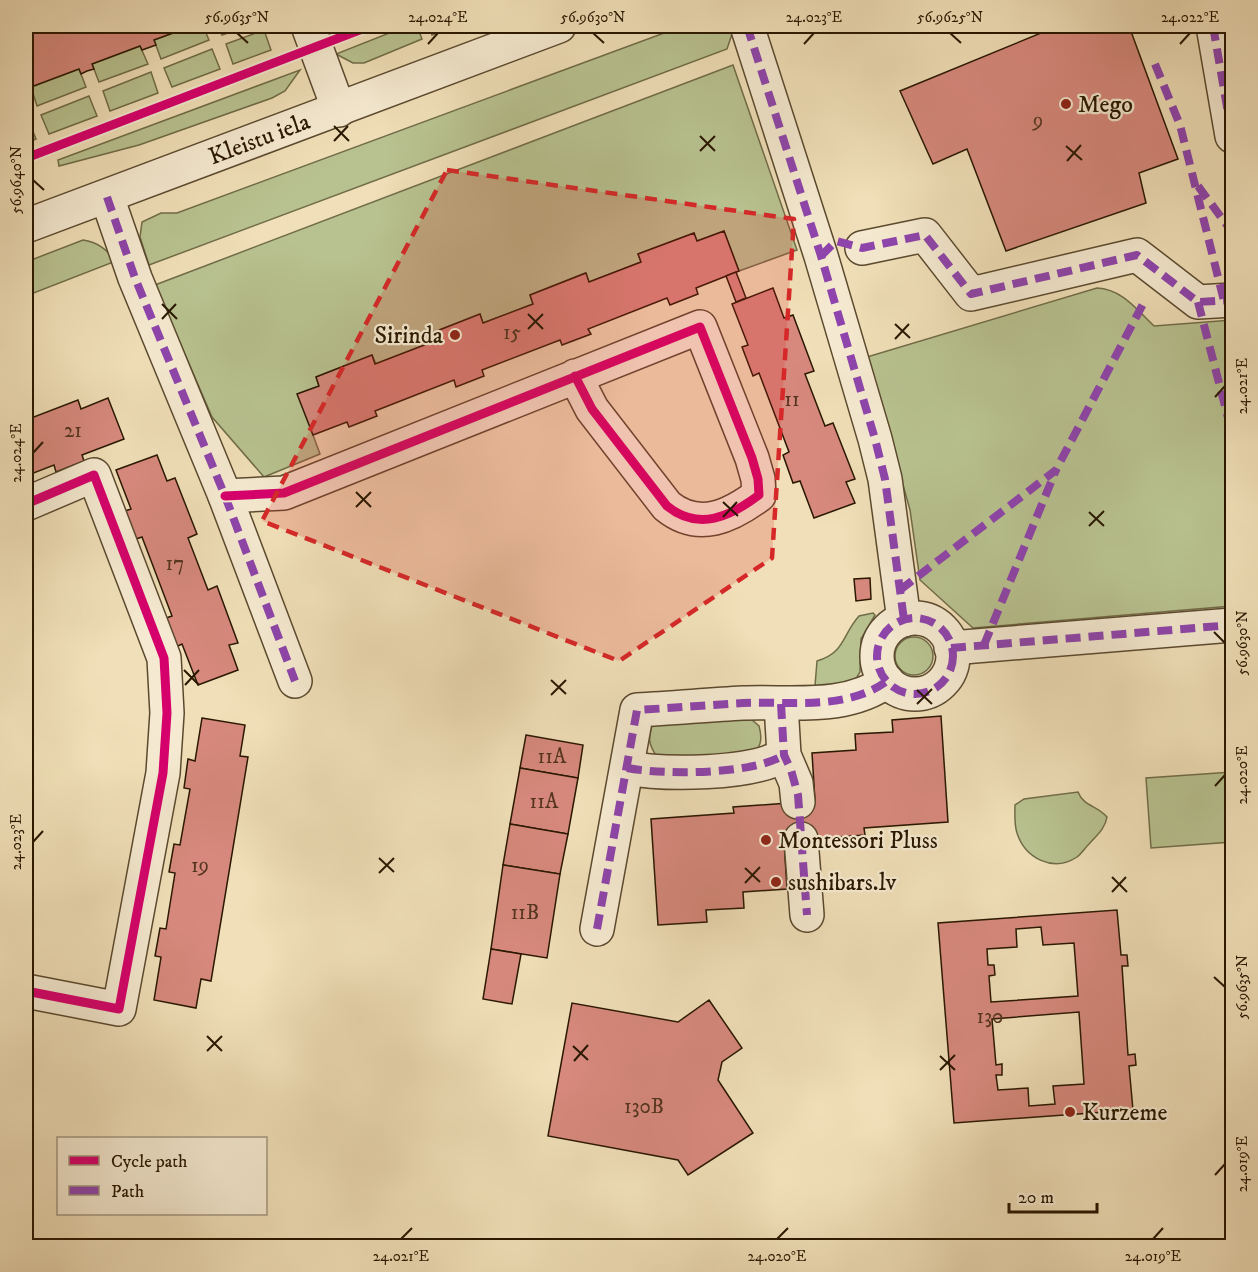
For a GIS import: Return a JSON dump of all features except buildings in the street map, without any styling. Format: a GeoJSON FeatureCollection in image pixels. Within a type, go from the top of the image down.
{"type":"FeatureCollection","features":[{"type":"Feature","properties":{"kind":"street"},"geometry":{"type":"LineString","coordinates":[[308,26],[339,110]]}},
{"type":"Feature","properties":{"kind":"street","name":"Kleistu iela"},"geometry":{"type":"LineString","coordinates":[[26,226],[559,26]]}},
{"type":"Feature","properties":{"kind":"street"},"geometry":{"type":"LineString","coordinates":[[747,26],[821,256],[875,439],[885,479],[904,620]]}},
{"type":"Feature","properties":{"kind":"street"},"geometry":{"type":"LineString","coordinates":[[1213,26],[1233,136]]}},
{"type":"Feature","properties":{"kind":"street"},"geometry":{"type":"LineString","coordinates":[[106,196],[135,278],[225,496],[295,681]]}},
{"type":"Feature","properties":{"kind":"street"},"geometry":{"type":"LineString","coordinates":[[862,248],[925,235],[971,294],[1137,255],[1198,302],[1233,300]]}},
{"type":"Feature","properties":{"kind":"street"},"geometry":{"type":"LineString","coordinates":[[225,496],[284,493],[575,376],[699,327],[752,458],[758,479],[759,495],[738,511],[722,516],[698,519],[674,512],[592,409],[575,376]]}},
{"type":"Feature","properties":{"kind":"street"},"geometry":{"type":"LineString","coordinates":[[26,504],[94,475],[164,658],[167,713],[163,773],[119,1009],[26,991]]}},
{"type":"Feature","properties":{"kind":"street"},"geometry":{"type":"LineString","coordinates":[[917,618],[931,622],[943,631],[951,648],[952,658],[949,672],[934,688],[920,693],[899,690],[887,681],[879,668],[878,646],[890,628],[904,620],[917,618]]}},
{"type":"Feature","properties":{"kind":"street"},"geometry":{"type":"LineString","coordinates":[[951,648],[1233,625]]}},
{"type":"Feature","properties":{"kind":"street"},"geometry":{"type":"LineString","coordinates":[[597,929],[637,710],[743,703],[781,704],[854,698],[887,681]]}},
{"type":"Feature","properties":{"kind":"street"},"geometry":{"type":"LineString","coordinates":[[781,704],[784,755],[796,783],[798,802]]}},
{"type":"Feature","properties":{"kind":"street"},"geometry":{"type":"LineString","coordinates":[[627,768],[647,772],[673,773],[750,768],[784,755]]}},
{"type":"Feature","properties":{"kind":"street"},"geometry":{"type":"LineString","coordinates":[[801,839],[807,915]]}},
{"type":"Feature","properties":{"kind":"highlighted area"},"geometry":{"type":"Polygon","coordinates":[[[447,170],[794,219],[772,558],[619,661],[262,521],[447,170]]]}},
{"type":"Feature","properties":{"kind":"green space"},"geometry":{"type":"Polygon","coordinates":[[[192,26],[203,26],[209,40],[161,59],[154,40],[192,26]]]}},
{"type":"Feature","properties":{"kind":"green space"},"geometry":{"type":"Polygon","coordinates":[[[218,26],[248,26],[222,35],[218,26]]]}},
{"type":"Feature","properties":{"kind":"green space"},"geometry":{"type":"Polygon","coordinates":[[[407,26],[417,26],[422,39],[364,63],[353,63],[336,54],[407,26]]]}},
{"type":"Feature","properties":{"kind":"green space"},"geometry":{"type":"Polygon","coordinates":[[[429,26],[458,26],[432,35],[429,26]]]}},
{"type":"Feature","properties":{"kind":"green space"},"geometry":{"type":"Polygon","coordinates":[[[683,26],[727,26],[732,34],[727,49],[149,265],[140,237],[142,222],[161,213],[177,213],[683,26]]]}},
{"type":"Feature","properties":{"kind":"green space"},"geometry":{"type":"Polygon","coordinates":[[[264,30],[271,50],[233,64],[226,44],[264,30]]]}},
{"type":"Feature","properties":{"kind":"green space"},"geometry":{"type":"Polygon","coordinates":[[[140,46],[148,64],[99,82],[92,64],[140,46]]]}},
{"type":"Feature","properties":{"kind":"green space"},"geometry":{"type":"Polygon","coordinates":[[[212,49],[220,69],[172,87],[164,68],[212,49]]]}},
{"type":"Feature","properties":{"kind":"green space"},"geometry":{"type":"Polygon","coordinates":[[[733,65],[797,250],[739,271],[724,231],[697,241],[694,233],[638,254],[641,262],[589,282],[585,273],[530,295],[533,304],[483,323],[480,314],[424,336],[427,344],[376,364],[372,355],[316,377],[319,386],[298,394],[320,454],[264,477],[212,417],[155,285],[733,65]]]}},
{"type":"Feature","properties":{"kind":"green space"},"geometry":{"type":"Polygon","coordinates":[[[79,69],[86,87],[37,106],[31,87],[79,69]]]}},
{"type":"Feature","properties":{"kind":"green space"},"geometry":{"type":"Polygon","coordinates":[[[300,70],[285,91],[272,98],[139,145],[59,166],[58,160],[300,70]]]}},
{"type":"Feature","properties":{"kind":"green space"},"geometry":{"type":"Polygon","coordinates":[[[151,72],[158,93],[110,111],[103,91],[151,72]]]}},
{"type":"Feature","properties":{"kind":"green space"},"geometry":{"type":"Polygon","coordinates":[[[89,96],[97,116],[49,134],[41,115],[89,96]]]}},
{"type":"Feature","properties":{"kind":"green space"},"geometry":{"type":"Polygon","coordinates":[[[28,119],[36,139],[26,143],[26,120],[28,119]]]}},
{"type":"Feature","properties":{"kind":"green space"},"geometry":{"type":"Polygon","coordinates":[[[83,240],[102,247],[116,261],[26,296],[26,262],[83,240]]]}},
{"type":"Feature","properties":{"kind":"green space"},"geometry":{"type":"Polygon","coordinates":[[[1097,288],[1122,296],[1154,326],[1232,320],[1232,606],[973,628],[920,580],[910,510],[867,357],[1097,288]]]}},
{"type":"Feature","properties":{"kind":"green space"},"geometry":{"type":"Polygon","coordinates":[[[873,613],[875,615],[861,639],[860,672],[857,677],[847,684],[815,686],[817,661],[826,658],[838,648],[859,616],[873,613]]]}},
{"type":"Feature","properties":{"kind":"green space"},"geometry":{"type":"Polygon","coordinates":[[[914,637],[927,643],[933,656],[927,669],[914,675],[901,669],[895,656],[901,643],[914,637]]]}},
{"type":"Feature","properties":{"kind":"green space"},"geometry":{"type":"Polygon","coordinates":[[[751,719],[759,726],[761,740],[756,750],[749,756],[658,758],[650,745],[650,732],[654,722],[751,719]]]}},
{"type":"Feature","properties":{"kind":"green space"},"geometry":{"type":"Polygon","coordinates":[[[1232,772],[1232,842],[1151,848],[1146,778],[1232,772]]]}},
{"type":"Feature","properties":{"kind":"green space"},"geometry":{"type":"Polygon","coordinates":[[[1078,792],[1084,801],[1107,817],[1103,828],[1078,856],[1068,862],[1050,863],[1033,856],[1026,850],[1017,833],[1015,805],[1024,799],[1078,792]]]}},
{"type":"Feature","properties":{"kind":"marked path"},"geometry":{"type":"LineString","coordinates":[[747,26],[821,256],[875,439],[885,479],[904,620]]}},
{"type":"Feature","properties":{"kind":"marked path"},"geometry":{"type":"LineString","coordinates":[[1213,26],[1232,136]]}},
{"type":"Feature","properties":{"kind":"marked path"},"geometry":{"type":"LineString","coordinates":[[1155,64],[1180,125],[1224,301]]}},
{"type":"Feature","properties":{"kind":"marked path"},"geometry":{"type":"LineString","coordinates":[[1198,186],[1232,232]]}},
{"type":"Feature","properties":{"kind":"marked path"},"geometry":{"type":"LineString","coordinates":[[107,197],[135,278],[225,496],[295,681]]}},
{"type":"Feature","properties":{"kind":"marked path"},"geometry":{"type":"LineString","coordinates":[[821,256],[836,241],[862,248],[925,235],[971,294],[1137,255],[1198,302],[1232,300]]}},
{"type":"Feature","properties":{"kind":"marked path"},"geometry":{"type":"LineString","coordinates":[[1198,302],[1232,433]]}},
{"type":"Feature","properties":{"kind":"marked path"},"geometry":{"type":"LineString","coordinates":[[900,590],[1056,470],[1143,304]]}},
{"type":"Feature","properties":{"kind":"marked path"},"geometry":{"type":"LineString","coordinates":[[984,645],[1056,470]]}},
{"type":"Feature","properties":{"kind":"marked path"},"geometry":{"type":"LineString","coordinates":[[915,618],[929,621],[942,629],[950,642],[953,656],[950,670],[942,683],[929,691],[915,694],[901,691],[888,683],[880,670],[877,656],[880,642],[888,629],[901,621],[915,618]]}},
{"type":"Feature","properties":{"kind":"marked path"},"geometry":{"type":"LineString","coordinates":[[951,648],[1232,625]]}},
{"type":"Feature","properties":{"kind":"marked path"},"geometry":{"type":"LineString","coordinates":[[597,929],[637,710],[743,703],[836,701],[854,697],[887,681]]}},
{"type":"Feature","properties":{"kind":"marked path"},"geometry":{"type":"LineString","coordinates":[[781,704],[784,755],[798,795],[807,915]]}},
{"type":"Feature","properties":{"kind":"marked path"},"geometry":{"type":"LineString","coordinates":[[627,768],[663,772],[707,772],[770,762],[784,755]]}},
{"type":"Feature","properties":{"kind":"cycle path"},"geometry":{"type":"LineString","coordinates":[[26,158],[370,26]]}},
{"type":"Feature","properties":{"kind":"cycle path"},"geometry":{"type":"LineString","coordinates":[[225,496],[284,493],[289,491],[700,327],[752,458],[758,479],[759,495],[726,515],[714,518],[691,518],[679,514],[667,506],[592,409],[575,376]]}},
{"type":"Feature","properties":{"kind":"cycle path"},"geometry":{"type":"LineString","coordinates":[[26,504],[94,475],[164,658],[167,713],[163,773],[119,1009],[26,991]]}},
{"type":"Feature","properties":{"kind":"place","name":"Mego"},"geometry":{"type":"Point","coordinates":[1066,104]}},
{"type":"Feature","properties":{"kind":"place","name":"Sirinda"},"geometry":{"type":"Point","coordinates":[455,335]}},
{"type":"Feature","properties":{"kind":"place","name":"Montessori Pluss"},"geometry":{"type":"Point","coordinates":[766,840]}},
{"type":"Feature","properties":{"kind":"place","name":"sushibars.lv"},"geometry":{"type":"Point","coordinates":[776,882]}},
{"type":"Feature","properties":{"kind":"place","name":"Kurzeme"},"geometry":{"type":"Point","coordinates":[1070,1112]}}]}
